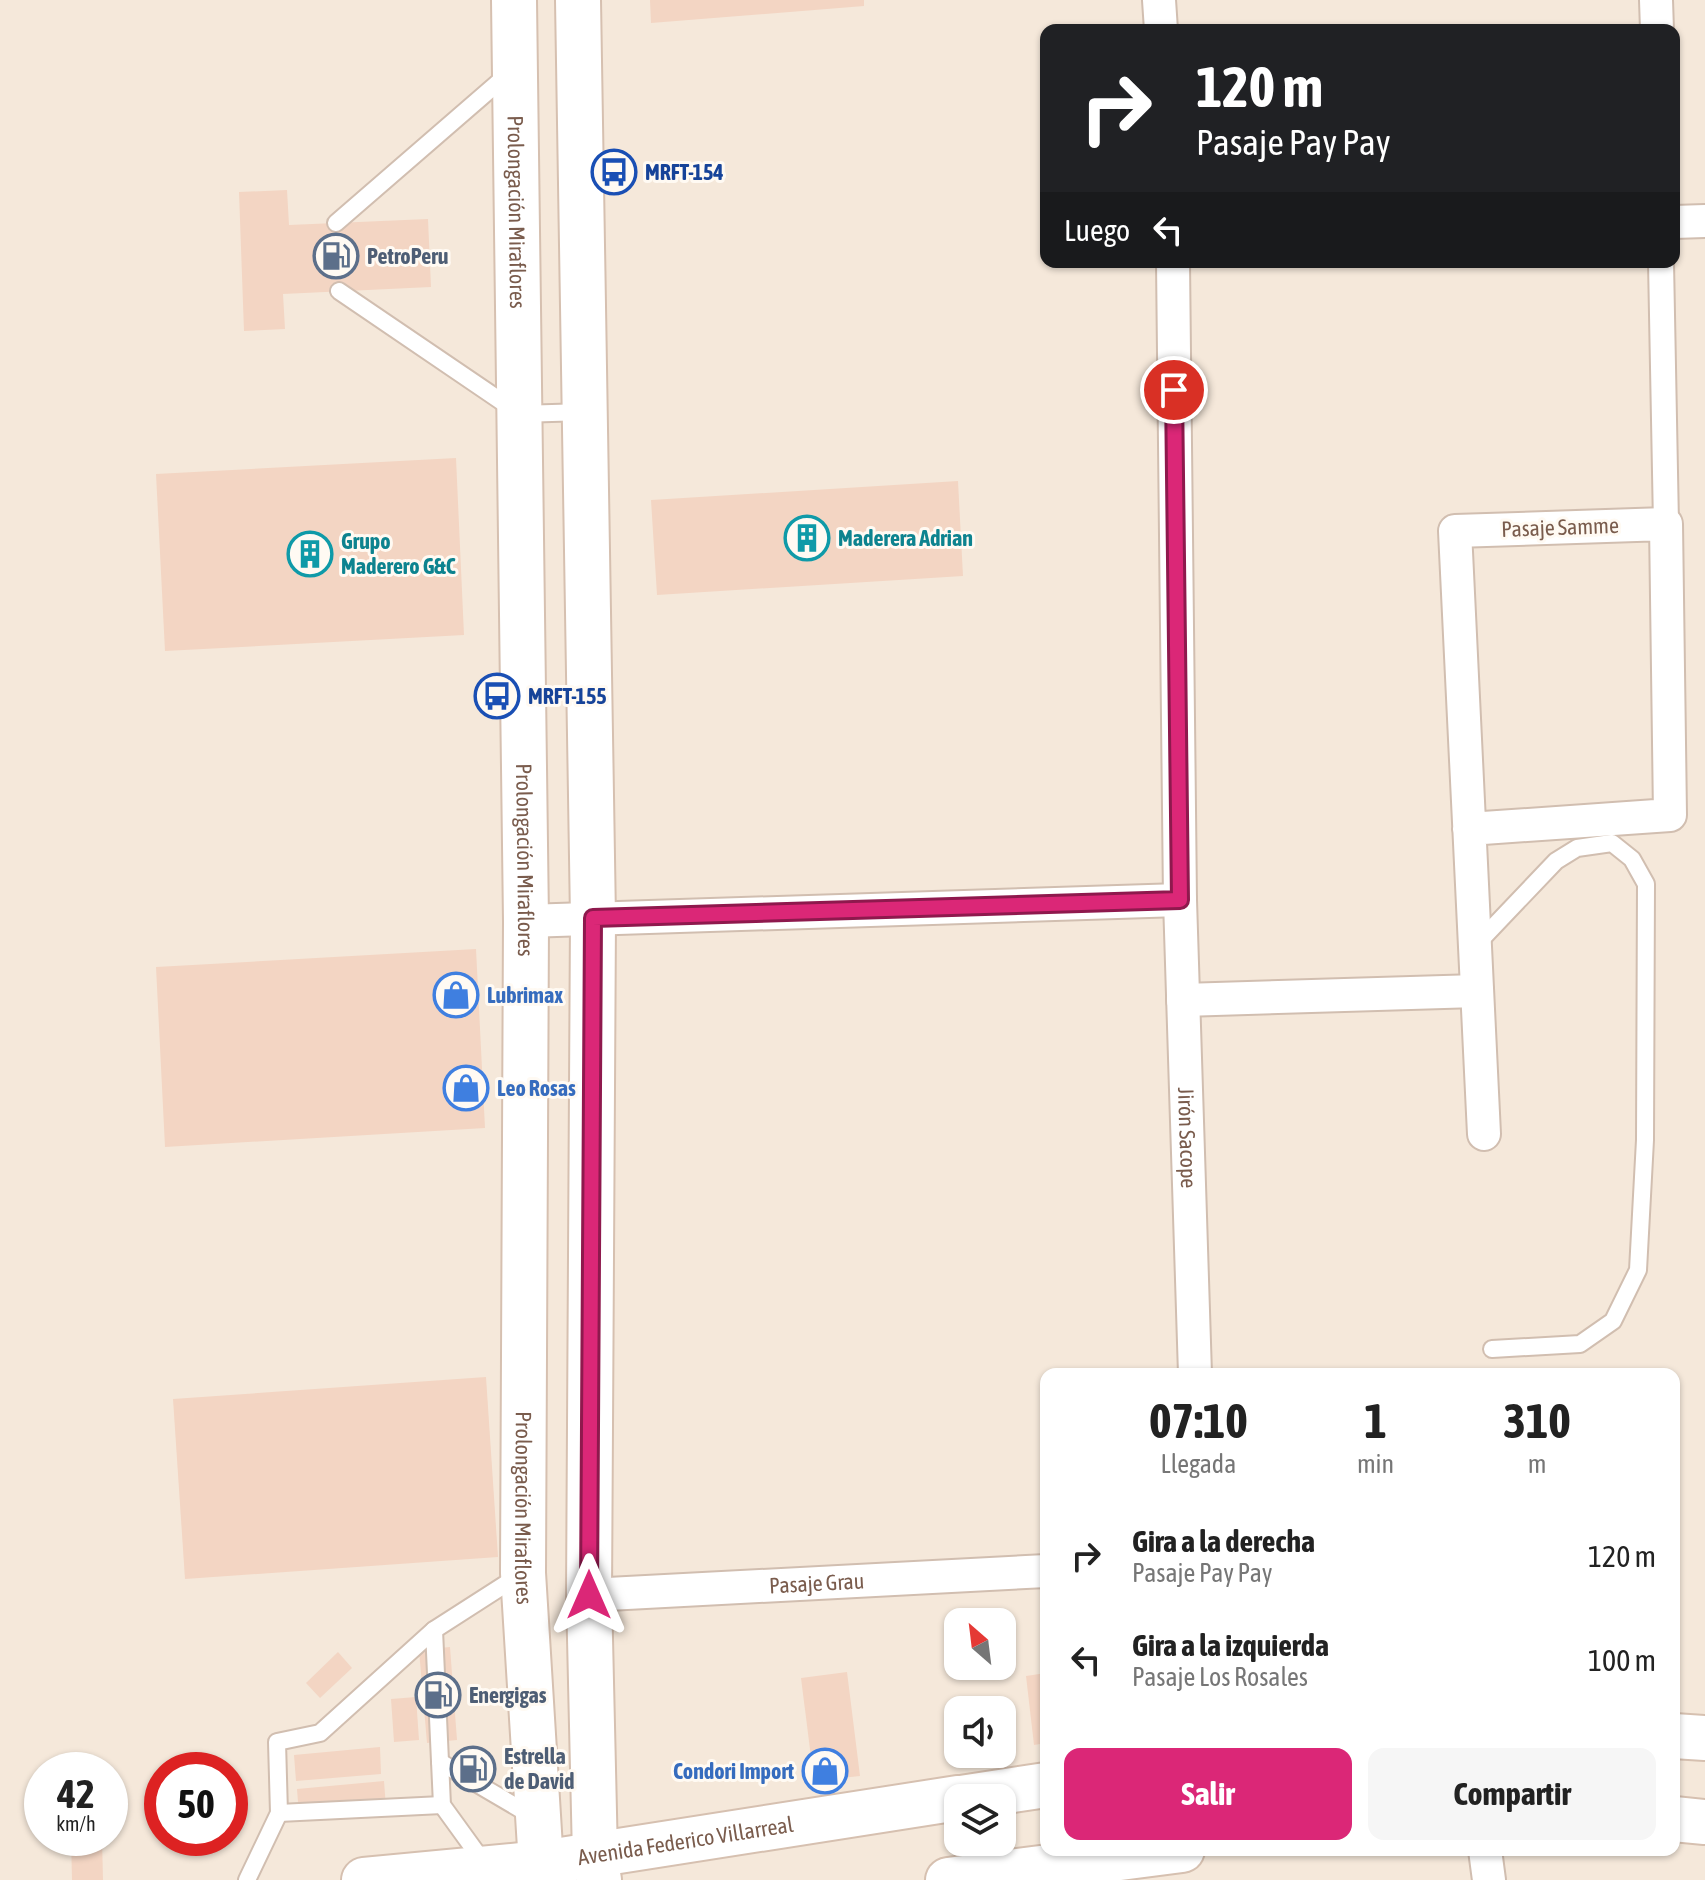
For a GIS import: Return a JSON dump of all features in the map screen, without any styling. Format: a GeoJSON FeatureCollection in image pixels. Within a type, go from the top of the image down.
{"type":"FeatureCollection","features":[{"type":"Feature","properties":{"kind":"main road","name":"Prolongación Miraflores"},"geometry":{"type":"LineString","coordinates":[[514,0],[526,921],[523,1573],[542,1872]]}},
{"type":"Feature","properties":{"kind":"main road"},"geometry":{"type":"LineString","coordinates":[[578,0],[593,918],[589,1595],[597,1868]]}},
{"type":"Feature","properties":{"kind":"main road"},"geometry":{"type":"LineString","coordinates":[[1680,1736],[1705,1738]]}},
{"type":"Feature","properties":{"kind":"main road","name":"Avenida Federico Villarreal"},"geometry":{"type":"LineString","coordinates":[[1016,1789],[1040,1786]]}},
{"type":"Feature","properties":{"kind":"main road","name":"Avenida Federico Villarreal"},"geometry":{"type":"LineString","coordinates":[[364,1880],[487,1867],[542,1872],[597,1868],[944,1801]]}},
{"type":"Feature","properties":{"kind":"main road"},"geometry":{"type":"LineString","coordinates":[[1680,1820],[1705,1822]]}},
{"type":"Feature","properties":{"kind":"main road"},"geometry":{"type":"LineString","coordinates":[[948,1880],[1135,1856]]}},
{"type":"Feature","properties":{"kind":"street"},"geometry":{"type":"LineString","coordinates":[[1159,0],[1161,24]]}},
{"type":"Feature","properties":{"kind":"street"},"geometry":{"type":"LineString","coordinates":[[1656,0],[1657,24]]}},
{"type":"Feature","properties":{"kind":"street"},"geometry":{"type":"LineString","coordinates":[[1680,222],[1705,221]]}},
{"type":"Feature","properties":{"kind":"street","name":"Jirón Sacope"},"geometry":{"type":"LineString","coordinates":[[1173,268],[1180,900],[1195,1368]]}},
{"type":"Feature","properties":{"kind":"street"},"geometry":{"type":"LineString","coordinates":[[1484,1134],[1469,829],[1670,815],[1661,268]]}},
{"type":"Feature","properties":{"kind":"street","name":"Pasaje Samme"},"geometry":{"type":"LineString","coordinates":[[1469,829],[1455,531],[1666,524]]}},
{"type":"Feature","properties":{"kind":"street"},"geometry":{"type":"LineString","coordinates":[[526,921],[1180,900]]}},
{"type":"Feature","properties":{"kind":"street"},"geometry":{"type":"LineString","coordinates":[[1183,1000],[1477,991]]}},
{"type":"Feature","properties":{"kind":"street","name":"Pasaje Grau"},"geometry":{"type":"LineString","coordinates":[[589,1595],[1040,1571]]}},
{"type":"Feature","properties":{"kind":"street"},"geometry":{"type":"LineString","coordinates":[[1486,1856],[1489,1880]]}},
{"type":"Feature","properties":{"kind":"lane"},"geometry":{"type":"LineString","coordinates":[[336,223],[515,67]]}},
{"type":"Feature","properties":{"kind":"lane"},"geometry":{"type":"LineString","coordinates":[[339,291],[520,414],[584,412]]}},
{"type":"Feature","properties":{"kind":"lane"},"geometry":{"type":"LineString","coordinates":[[1475,946],[1556,861],[1577,848],[1612,843],[1632,859],[1646,884],[1645,1140],[1638,1270],[1613,1321],[1580,1344],[1492,1349]]}},
{"type":"Feature","properties":{"kind":"lane"},"geometry":{"type":"LineString","coordinates":[[247,1880],[279,1813],[277,1742],[320,1733],[434,1630],[523,1573]]}},
{"type":"Feature","properties":{"kind":"lane"},"geometry":{"type":"LineString","coordinates":[[434,1630],[442,1805],[487,1867]]}},
{"type":"Feature","properties":{"kind":"lane"},"geometry":{"type":"LineString","coordinates":[[440,1762],[539,1820]]}},
{"type":"Feature","properties":{"kind":"lane"},"geometry":{"type":"LineString","coordinates":[[279,1813],[442,1805]]}},
{"type":"Feature","properties":{"kind":"shaded area"},"geometry":{"type":"Polygon","coordinates":[[[0,0],[1705,0],[1705,1880],[0,1880],[0,0]]]}},
{"type":"Feature","properties":{"kind":"building"},"geometry":{"type":"Polygon","coordinates":[[[650,0],[864,0],[864,6],[651,23],[650,0]]]}},
{"type":"Feature","properties":{"kind":"building","name":"PetroPeru"},"geometry":{"type":"Polygon","coordinates":[[[287,190],[289,225],[428,219],[431,287],[283,294],[285,329],[244,331],[239,192],[287,190]]]}},
{"type":"Feature","properties":{"kind":"building","name":"Grupo Maderero G&C"},"geometry":{"type":"Polygon","coordinates":[[[456,458],[464,635],[165,651],[156,474],[456,458]]]}},
{"type":"Feature","properties":{"kind":"building","name":"Maderera Adrian"},"geometry":{"type":"Polygon","coordinates":[[[958,481],[963,576],[657,595],[651,500],[958,481]]]}},
{"type":"Feature","properties":{"kind":"building"},"geometry":{"type":"Polygon","coordinates":[[[476,949],[485,1128],[165,1147],[156,967],[476,949]]]}},
{"type":"Feature","properties":{"kind":"building"},"geometry":{"type":"Polygon","coordinates":[[[486,1377],[498,1557],[185,1579],[173,1399],[486,1377]]]}},
{"type":"Feature","properties":{"kind":"building","name":"Energigas"},"geometry":{"type":"Polygon","coordinates":[[[450,1647],[457,1740],[427,1743],[419,1650],[450,1647]]]}},
{"type":"Feature","properties":{"kind":"building"},"geometry":{"type":"Polygon","coordinates":[[[338,1652],[352,1668],[320,1698],[306,1683],[338,1652]]]}},
{"type":"Feature","properties":{"kind":"building"},"geometry":{"type":"Polygon","coordinates":[[[847,1672],[860,1776],[814,1781],[801,1678],[847,1672]]]}},
{"type":"Feature","properties":{"kind":"building"},"geometry":{"type":"Polygon","coordinates":[[[1040,1674],[1040,1744],[1034,1745],[1026,1676],[1040,1674]]]}},
{"type":"Feature","properties":{"kind":"building","name":"Energigas"},"geometry":{"type":"Polygon","coordinates":[[[416,1697],[419,1740],[394,1742],[391,1699],[416,1697]]]}},
{"type":"Feature","properties":{"kind":"building"},"geometry":{"type":"Polygon","coordinates":[[[380,1747],[381,1774],[296,1781],[294,1755],[380,1747]]]}},
{"type":"Feature","properties":{"kind":"building"},"geometry":{"type":"Polygon","coordinates":[[[384,1781],[386,1808],[299,1815],[297,1789],[384,1781]]]}},
{"type":"Feature","properties":{"kind":"building"},"geometry":{"type":"Polygon","coordinates":[[[71,1856],[102,1856],[103,1880],[72,1880],[71,1856]]]}},
{"type":"Feature","properties":{"kind":"place","name":"MRFT-154"},"geometry":{"type":"Point","coordinates":[614,172]}},
{"type":"Feature","properties":{"kind":"place","name":"PetroPeru"},"geometry":{"type":"Point","coordinates":[336,256]}},
{"type":"Feature","properties":{"kind":"place","name":"Maderera Adrian"},"geometry":{"type":"Point","coordinates":[807,538]}},
{"type":"Feature","properties":{"kind":"place","name":"Grupo Maderero G&C"},"geometry":{"type":"Point","coordinates":[310,554]}},
{"type":"Feature","properties":{"kind":"place","name":"MRFT-155"},"geometry":{"type":"Point","coordinates":[497,696]}},
{"type":"Feature","properties":{"kind":"place","name":"Lubrimax"},"geometry":{"type":"Point","coordinates":[456,995]}},
{"type":"Feature","properties":{"kind":"place","name":"Leo Rosas"},"geometry":{"type":"Point","coordinates":[466,1088]}},
{"type":"Feature","properties":{"kind":"place","name":"Energigas"},"geometry":{"type":"Point","coordinates":[438,1695]}},
{"type":"Feature","properties":{"kind":"place","name":"Estrella de David"},"geometry":{"type":"Point","coordinates":[473,1769]}},
{"type":"Feature","properties":{"kind":"place","name":"Condori Import"},"geometry":{"type":"Point","coordinates":[825,1771]}},
{"type":"Feature","properties":{"kind":"route"},"geometry":{"type":"LineString","coordinates":[[589,1595],[593,918],[1180,900],[1174,390]]}}]}
